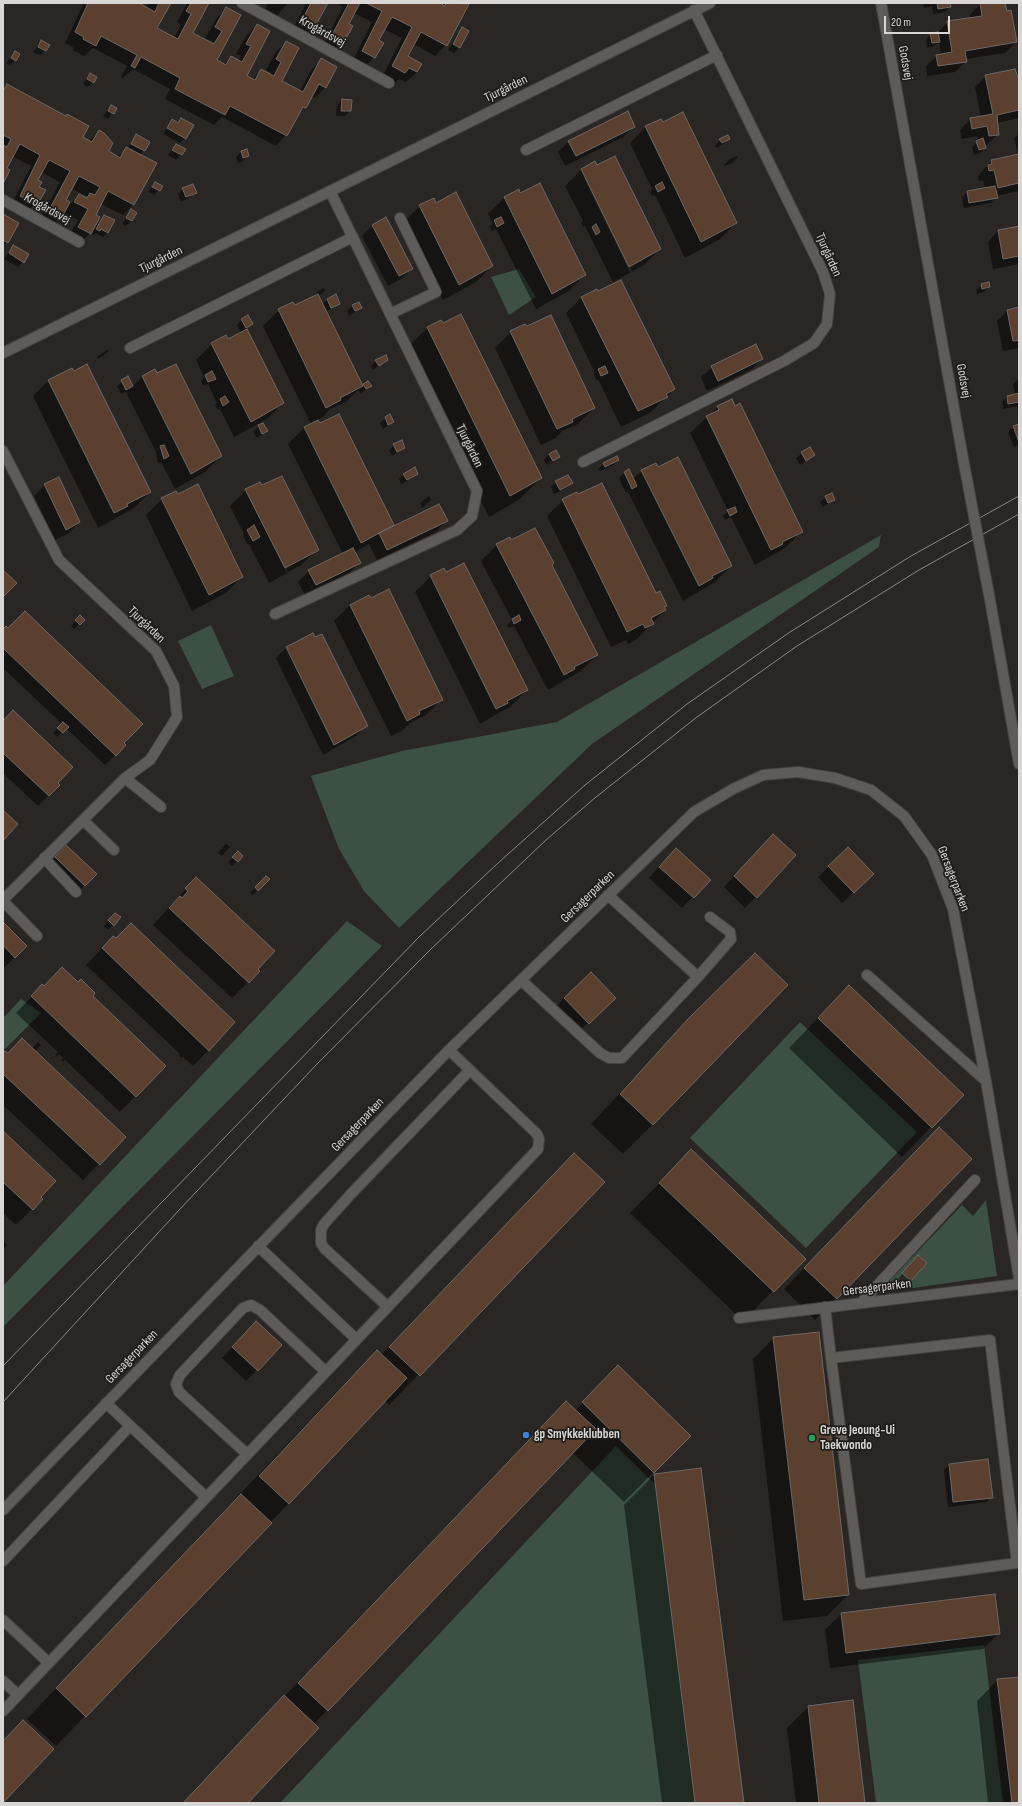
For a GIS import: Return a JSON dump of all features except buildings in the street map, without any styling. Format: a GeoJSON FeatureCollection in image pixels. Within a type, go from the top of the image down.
{"type":"FeatureCollection","features":[{"type":"Feature","properties":{"kind":"street","name":"Krogårdsvej"},"geometry":{"type":"LineString","coordinates":[[242,3],[389,83]]}},
{"type":"Feature","properties":{"kind":"street","name":"Tjurgården"},"geometry":{"type":"LineString","coordinates":[[3,353],[710,3]]}},
{"type":"Feature","properties":{"kind":"street","name":"Godsvej"},"geometry":{"type":"LineString","coordinates":[[881,3],[1019,764]]}},
{"type":"Feature","properties":{"kind":"street","name":"Tjurgården"},"geometry":{"type":"LineString","coordinates":[[583,462],[784,361],[814,342],[827,324],[830,294],[823,272],[694,10]]}},
{"type":"Feature","properties":{"kind":"street"},"geometry":{"type":"LineString","coordinates":[[526,150],[717,55]]}},
{"type":"Feature","properties":{"kind":"street","name":"Tjurgården"},"geometry":{"type":"LineString","coordinates":[[276,614],[457,530],[472,516],[477,491],[330,191]]}},
{"type":"Feature","properties":{"kind":"street","name":"Krogårdsvej"},"geometry":{"type":"LineString","coordinates":[[3,200],[79,242]]}},
{"type":"Feature","properties":{"kind":"street"},"geometry":{"type":"LineString","coordinates":[[390,314],[436,292],[400,218]]}},
{"type":"Feature","properties":{"kind":"street"},"geometry":{"type":"LineString","coordinates":[[130,348],[352,237]]}},
{"type":"Feature","properties":{"kind":"street","name":"Tjurgården"},"geometry":{"type":"LineString","coordinates":[[3,451],[59,560],[156,651],[174,686],[177,717],[150,760],[124,778],[3,900]]}},
{"type":"Feature","properties":{"kind":"street","name":"Gersagerparken"},"geometry":{"type":"LineString","coordinates":[[3,1510],[449,1050],[608,895],[694,812],[732,789],[763,775],[798,772],[835,778],[872,790],[904,816],[932,855],[953,909],[986,1081],[1019,1278]]}},
{"type":"Feature","properties":{"kind":"street"},"geometry":{"type":"LineString","coordinates":[[124,778],[161,807]]}},
{"type":"Feature","properties":{"kind":"street"},"geometry":{"type":"LineString","coordinates":[[83,820],[114,850]]}},
{"type":"Feature","properties":{"kind":"street"},"geometry":{"type":"LineString","coordinates":[[44,858],[76,892]]}},
{"type":"Feature","properties":{"kind":"street"},"geometry":{"type":"LineString","coordinates":[[608,895],[698,977]]}},
{"type":"Feature","properties":{"kind":"street"},"geometry":{"type":"LineString","coordinates":[[3,900],[37,936]]}},
{"type":"Feature","properties":{"kind":"street"},"geometry":{"type":"LineString","coordinates":[[521,980],[600,1053],[609,1058],[622,1058],[698,977],[731,939],[730,932],[710,918]]}},
{"type":"Feature","properties":{"kind":"street"},"geometry":{"type":"LineString","coordinates":[[867,975],[986,1081]]}},
{"type":"Feature","properties":{"kind":"street"},"geometry":{"type":"LineString","coordinates":[[3,1710],[206,1498],[356,1338],[538,1149],[539,1139],[537,1134],[449,1050]]}},
{"type":"Feature","properties":{"kind":"street"},"geometry":{"type":"LineString","coordinates":[[387,1306],[324,1248],[321,1243],[321,1230],[324,1224],[351,1194],[470,1070]]}},
{"type":"Feature","properties":{"kind":"street"},"geometry":{"type":"LineString","coordinates":[[861,1303],[975,1180]]}},
{"type":"Feature","properties":{"kind":"street"},"geometry":{"type":"LineString","coordinates":[[258,1246],[356,1338]]}},
{"type":"Feature","properties":{"kind":"street","name":"Gersagerparken"},"geometry":{"type":"LineString","coordinates":[[739,1318],[1019,1284]]}},
{"type":"Feature","properties":{"kind":"street"},"geometry":{"type":"LineString","coordinates":[[247,1454],[179,1392],[177,1388],[177,1380],[184,1370],[243,1308],[251,1305],[260,1310],[325,1371]]}},
{"type":"Feature","properties":{"kind":"street"},"geometry":{"type":"LineString","coordinates":[[825,1307],[831,1358],[860,1584],[1017,1563],[1015,1507],[990,1340],[831,1358]]}},
{"type":"Feature","properties":{"kind":"street"},"geometry":{"type":"LineString","coordinates":[[106,1403],[206,1498]]}},
{"type":"Feature","properties":{"kind":"street"},"geometry":{"type":"LineString","coordinates":[[3,1561],[130,1426]]}},
{"type":"Feature","properties":{"kind":"street"},"geometry":{"type":"LineString","coordinates":[[3,1620],[49,1663]]}},
{"type":"Feature","properties":{"kind":"street"},"geometry":{"type":"LineString","coordinates":[[3,1680],[18,1695]]}},
{"type":"Feature","properties":{"kind":"green space"},"geometry":{"type":"Polygon","coordinates":[[[519,269],[536,297],[509,315],[491,277],[519,269]]]}},
{"type":"Feature","properties":{"kind":"green space"},"geometry":{"type":"Polygon","coordinates":[[[881,535],[879,547],[592,744],[399,928],[364,891],[339,849],[311,776],[402,751],[557,722],[881,535]]]}},
{"type":"Feature","properties":{"kind":"green space"},"geometry":{"type":"Polygon","coordinates":[[[211,625],[234,676],[202,689],[178,641],[211,625]]]}},
{"type":"Feature","properties":{"kind":"green space"},"geometry":{"type":"Polygon","coordinates":[[[347,921],[382,946],[3,1327],[3,1286],[347,921]]]}},
{"type":"Feature","properties":{"kind":"green space"},"geometry":{"type":"Polygon","coordinates":[[[21,999],[41,1013],[3,1051],[3,1018],[21,999]]]}},
{"type":"Feature","properties":{"kind":"green space"},"geometry":{"type":"Polygon","coordinates":[[[800,1022],[917,1132],[806,1248],[690,1138],[800,1022]]]}},
{"type":"Feature","properties":{"kind":"green space"},"geometry":{"type":"Polygon","coordinates":[[[986,1200],[997,1276],[878,1293],[962,1205],[973,1216],[986,1200]]]}},
{"type":"Feature","properties":{"kind":"green space"},"geometry":{"type":"Polygon","coordinates":[[[616,1446],[656,1485],[694,1803],[280,1803],[616,1446]]]}},
{"type":"Feature","properties":{"kind":"green space"},"geometry":{"type":"Polygon","coordinates":[[[984,1645],[1003,1803],[876,1803],[858,1660],[984,1645]]]}},
{"type":"Feature","properties":{"kind":"tram line"},"geometry":{"type":"LineString","coordinates":[[3,1366],[420,936],[585,785],[687,704],[790,632],[911,556],[1019,496]]}},
{"type":"Feature","properties":{"kind":"tram line"},"geometry":{"type":"LineString","coordinates":[[3,1402],[180,1209],[318,1063],[431,949],[546,840],[596,797],[697,717],[797,646],[919,570],[1019,514]]}},
{"type":"Feature","properties":{"kind":"place","name":"gp Smykkeklubben"},"geometry":{"type":"Point","coordinates":[526,1435]}},
{"type":"Feature","properties":{"kind":"place","name":"Greve Jeoung-Ui Taekwondo"},"geometry":{"type":"Point","coordinates":[812,1438]}}]}
